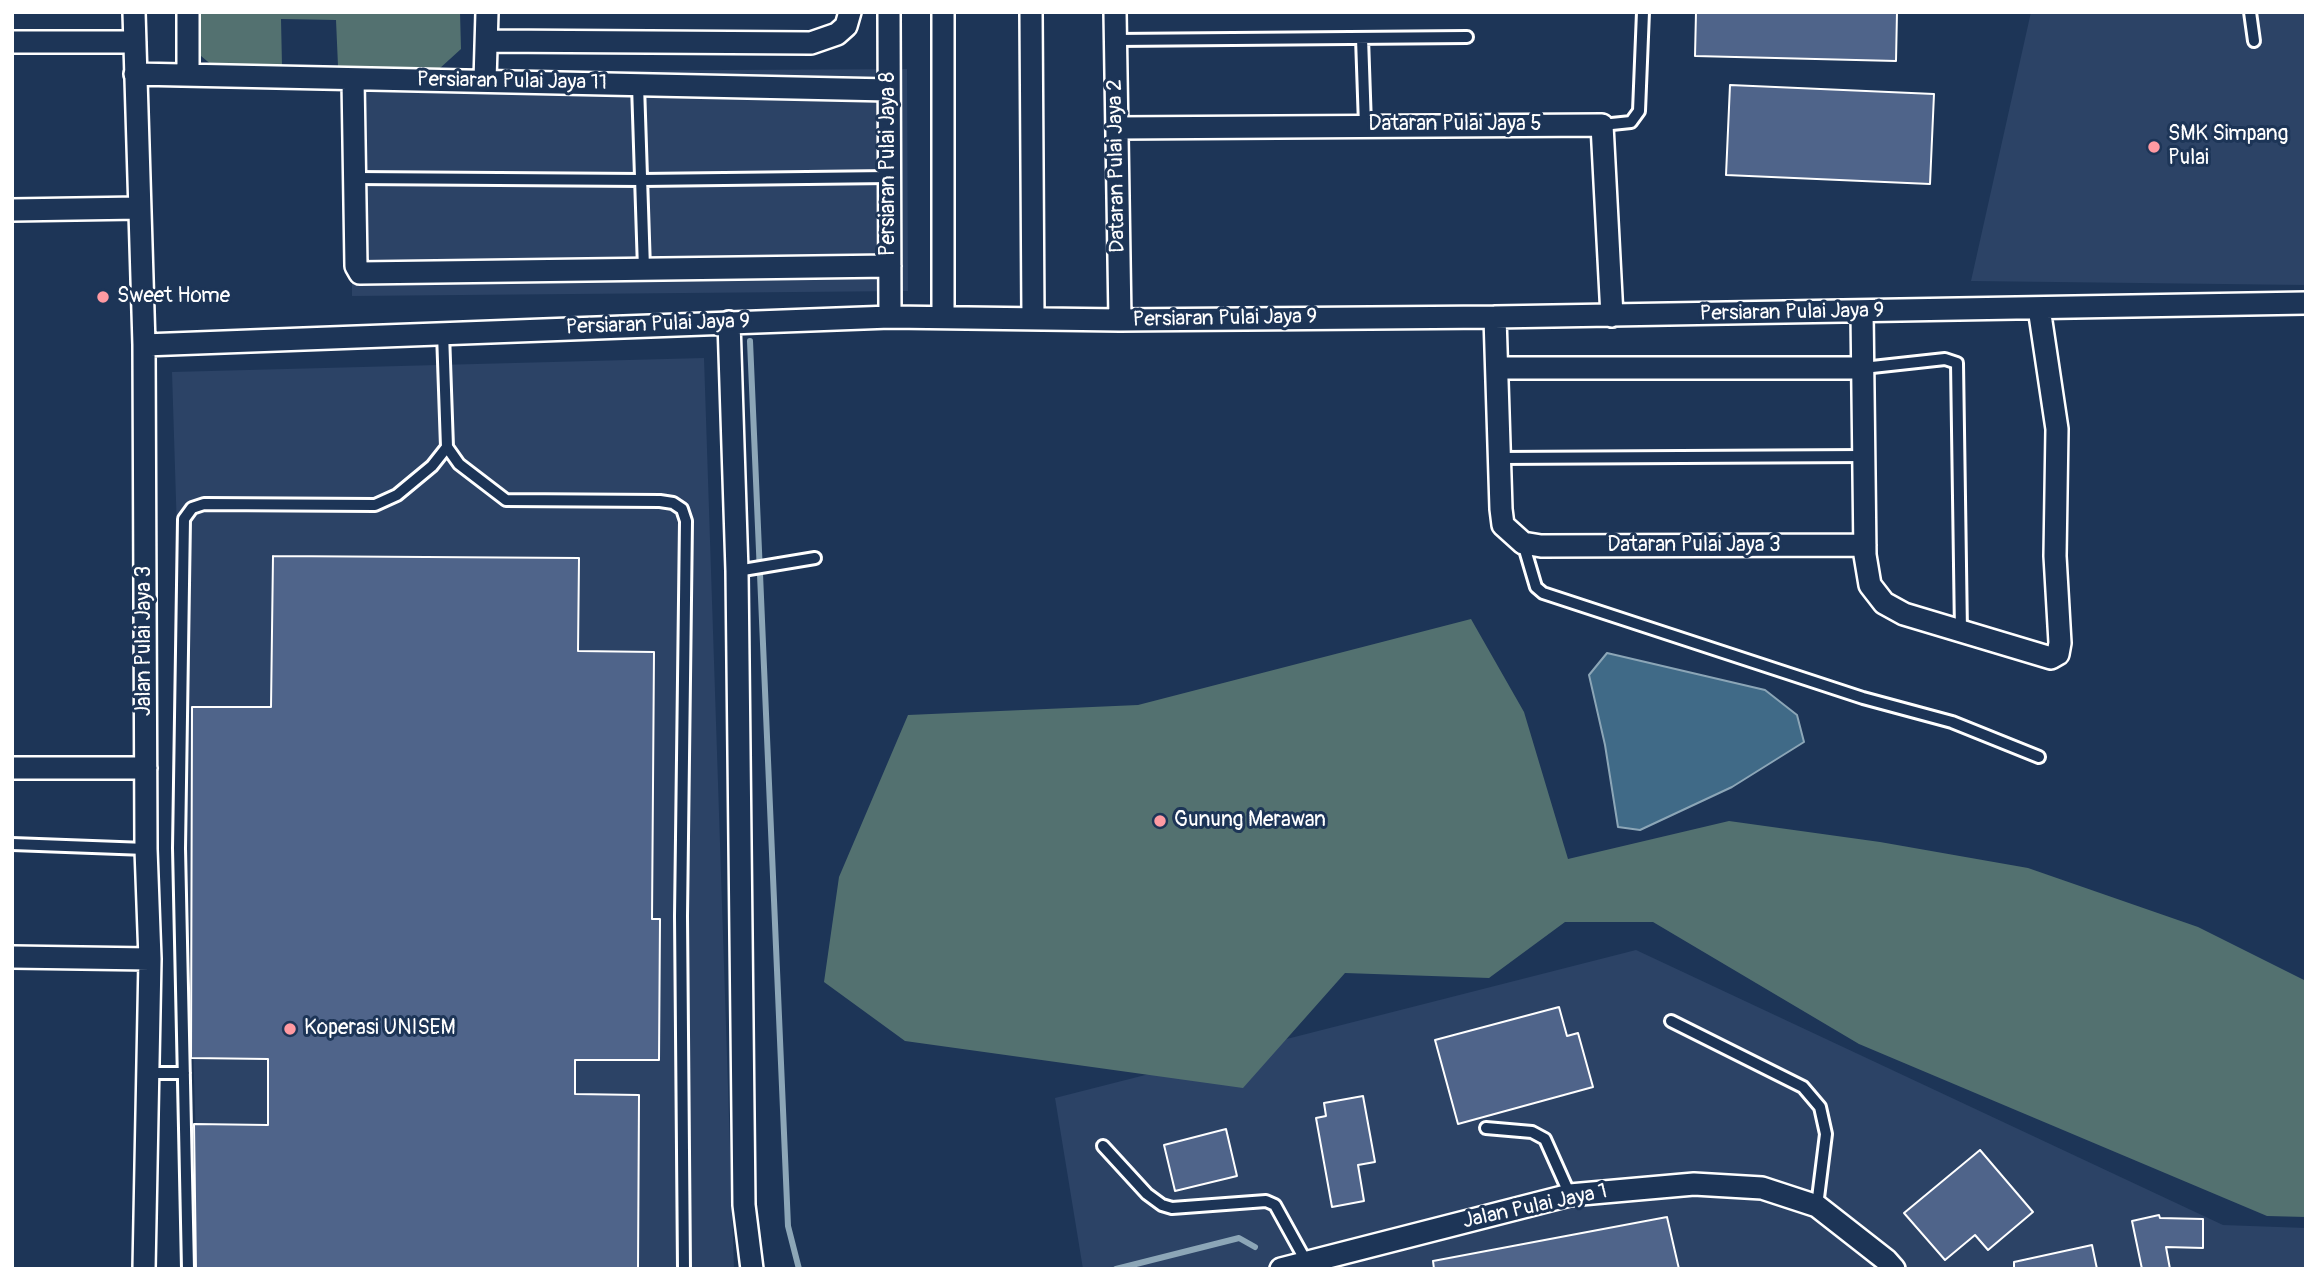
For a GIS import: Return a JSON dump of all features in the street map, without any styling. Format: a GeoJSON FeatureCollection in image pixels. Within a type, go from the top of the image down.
{"type":"FeatureCollection","features":[{"type":"Feature","properties":{"kind":"street","name":"Jalan Pulai Jaya 3"},"geometry":{"type":"LineString","coordinates":[[134,12],[144,345],[145,768],[150,958],[144,1269]]}},
{"type":"Feature","properties":{"kind":"street"},"geometry":{"type":"LineString","coordinates":[[188,12],[188,75]]}},
{"type":"Feature","properties":{"kind":"street"},"geometry":{"type":"LineString","coordinates":[[485,81],[487,12]]}},
{"type":"Feature","properties":{"kind":"street"},"geometry":{"type":"LineString","coordinates":[[488,41],[811,43],[836,34],[846,26],[850,12]]}},
{"type":"Feature","properties":{"kind":"street","name":"Persiaran Pulai Jaya 8"},"geometry":{"type":"LineString","coordinates":[[888,12],[890,317]]}},
{"type":"Feature","properties":{"kind":"street"},"geometry":{"type":"LineString","coordinates":[[943,12],[943,316]]}},
{"type":"Feature","properties":{"kind":"street"},"geometry":{"type":"LineString","coordinates":[[1031,12],[1033,318]]}},
{"type":"Feature","properties":{"kind":"street","name":"Dataran Pulai Jaya 2"},"geometry":{"type":"LineString","coordinates":[[1115,12],[1120,320]]}},
{"type":"Feature","properties":{"kind":"street"},"geometry":{"type":"LineString","coordinates":[[12,41],[135,42]]}},
{"type":"Feature","properties":{"kind":"street","name":"Persiaran Pulai Jaya 11"},"geometry":{"type":"LineString","coordinates":[[135,74],[889,90]]}},
{"type":"Feature","properties":{"kind":"street"},"geometry":{"type":"LineString","coordinates":[[353,79],[356,266],[360,273],[890,266]]}},
{"type":"Feature","properties":{"kind":"street"},"geometry":{"type":"LineString","coordinates":[[1602,125],[1612,316]]}},
{"type":"Feature","properties":{"kind":"street","name":"Dataran Pulai Jaya 5"},"geometry":{"type":"LineString","coordinates":[[1117,128],[1602,125]]}},
{"type":"Feature","properties":{"kind":"street"},"geometry":{"type":"LineString","coordinates":[[12,210],[139,208]]}},
{"type":"Feature","properties":{"kind":"street","name":"Persiaran Pulai Jaya 9"},"geometry":{"type":"LineString","coordinates":[[144,345],[890,317],[1120,320],[1612,316],[2306,303]]}},
{"type":"Feature","properties":{"kind":"street"},"geometry":{"type":"LineString","coordinates":[[1862,312],[1865,545],[1870,585],[1884,603],[1904,614],[2051,658],[2058,654],[2055,556],[2057,429],[2039,308]]}},
{"type":"Feature","properties":{"kind":"street"},"geometry":{"type":"LineString","coordinates":[[1495,317],[1503,525],[1523,543]]}},
{"type":"Feature","properties":{"kind":"street"},"geometry":{"type":"LineString","coordinates":[[729,322],[737,571],[744,1205],[752,1269]]}},
{"type":"Feature","properties":{"kind":"street"},"geometry":{"type":"LineString","coordinates":[[1497,368],[1863,368]]}},
{"type":"Feature","properties":{"kind":"street","name":"Dataran Pulai Jaya 3"},"geometry":{"type":"LineString","coordinates":[[1523,543],[1541,546],[1865,545]]}},
{"type":"Feature","properties":{"kind":"street"},"geometry":{"type":"LineString","coordinates":[[12,768],[145,768]]}},
{"type":"Feature","properties":{"kind":"street"},"geometry":{"type":"LineString","coordinates":[[12,957],[150,958]]}},
{"type":"Feature","properties":{"kind":"street","name":"Jalan Pulai Jaya 1"},"geometry":{"type":"LineString","coordinates":[[1281,1269],[1570,1195],[1694,1184],[1762,1188],[1817,1206],[1894,1269]]}},
{"type":"Feature","properties":{"kind":"lane"},"geometry":{"type":"LineString","coordinates":[[1602,125],[1631,121],[1639,111],[1643,12]]}},
{"type":"Feature","properties":{"kind":"lane"},"geometry":{"type":"LineString","coordinates":[[2250,12],[2254,41]]}},
{"type":"Feature","properties":{"kind":"lane"},"geometry":{"type":"LineString","coordinates":[[1116,40],[1467,37]]}},
{"type":"Feature","properties":{"kind":"lane"},"geometry":{"type":"LineString","coordinates":[[1362,38],[1365,125]]}},
{"type":"Feature","properties":{"kind":"lane"},"geometry":{"type":"LineString","coordinates":[[638,85],[644,269]]}},
{"type":"Feature","properties":{"kind":"lane"},"geometry":{"type":"LineString","coordinates":[[355,178],[642,180],[889,177]]}},
{"type":"Feature","properties":{"kind":"lane"},"geometry":{"type":"LineString","coordinates":[[443,333],[447,447],[459,464],[506,500],[660,501],[674,503],[682,509],[686,521],[681,916],[684,1269]]}},
{"type":"Feature","properties":{"kind":"lane"},"geometry":{"type":"LineString","coordinates":[[1863,368],[1945,359],[1957,363],[1961,632]]}},
{"type":"Feature","properties":{"kind":"lane"},"geometry":{"type":"LineString","coordinates":[[188,1269],[180,834],[184,519],[192,508],[204,504],[375,505],[408,487],[447,447]]}},
{"type":"Feature","properties":{"kind":"lane"},"geometry":{"type":"LineString","coordinates":[[1499,458],[1864,456]]}},
{"type":"Feature","properties":{"kind":"lane"},"geometry":{"type":"LineString","coordinates":[[1523,543],[1536,587],[1543,593],[1863,698],[1952,722],[2039,757]]}},
{"type":"Feature","properties":{"kind":"lane"},"geometry":{"type":"LineString","coordinates":[[737,571],[815,558]]}},
{"type":"Feature","properties":{"kind":"lane"},"geometry":{"type":"LineString","coordinates":[[12,844],[146,849]]}},
{"type":"Feature","properties":{"kind":"lane"},"geometry":{"type":"LineString","coordinates":[[1671,1021],[1803,1087],[1820,1107],[1826,1134],[1817,1206]]}},
{"type":"Feature","properties":{"kind":"lane"},"geometry":{"type":"LineString","coordinates":[[147,1073],[184,1073]]}},
{"type":"Feature","properties":{"kind":"lane"},"geometry":{"type":"LineString","coordinates":[[1486,1128],[1532,1132],[1545,1139],[1570,1195]]}},
{"type":"Feature","properties":{"kind":"lane"},"geometry":{"type":"LineString","coordinates":[[1103,1146],[1147,1194],[1162,1205],[1197,1207],[1266,1201],[1275,1205],[1307,1263]]}},
{"type":"Feature","properties":{"kind":"shaded area","name":"SMK Simpang Pulai"},"geometry":{"type":"Polygon","coordinates":[[[2031,12],[2306,12],[2306,285],[1971,281],[2031,12]]]}},
{"type":"Feature","properties":{"kind":"shaded area"},"geometry":{"type":"Polygon","coordinates":[[[907,69],[908,291],[352,296],[351,72],[907,69]]]}},
{"type":"Feature","properties":{"kind":"shaded area"},"geometry":{"type":"Polygon","coordinates":[[[704,358],[734,1269],[200,1269],[172,372],[704,358]]]}},
{"type":"Feature","properties":{"kind":"shaded area"},"geometry":{"type":"Polygon","coordinates":[[[1607,653],[1765,690],[1797,715],[1804,742],[1732,787],[1640,830],[1618,827],[1605,745],[1589,675],[1607,653]]]}},
{"type":"Feature","properties":{"kind":"shaded area"},"geometry":{"type":"Polygon","coordinates":[[[1636,950],[2223,1225],[2306,1228],[2306,1269],[1083,1269],[1055,1098],[1636,950]]]}},
{"type":"Feature","properties":{"kind":"green space"},"geometry":{"type":"Polygon","coordinates":[[[201,12],[460,12],[461,49],[439,69],[338,66],[336,20],[281,19],[282,66],[213,66],[201,56],[201,12]]]}},
{"type":"Feature","properties":{"kind":"green space","name":"Gunung Merawan"},"geometry":{"type":"Polygon","coordinates":[[[1471,619],[1524,712],[1568,859],[1729,821],[1880,842],[2028,868],[2198,927],[2306,981],[2306,1217],[2267,1216],[1859,1044],[1653,922],[1565,922],[1489,978],[1345,973],[1243,1088],[905,1041],[824,982],[839,877],[908,715],[1138,705],[1471,619]]]}},
{"type":"Feature","properties":{"kind":"building"},"geometry":{"type":"Polygon","coordinates":[[[1696,12],[1897,12],[1896,61],[1695,56],[1696,12]]]}},
{"type":"Feature","properties":{"kind":"building"},"geometry":{"type":"Polygon","coordinates":[[[1730,85],[1934,94],[1930,184],[1726,175],[1730,85]]]}},
{"type":"Feature","properties":{"kind":"building"},"geometry":{"type":"Polygon","coordinates":[[[273,556],[579,558],[578,651],[654,652],[652,919],[660,919],[659,1060],[575,1060],[575,1094],[639,1095],[638,1269],[196,1269],[194,1124],[268,1125],[268,1059],[191,1058],[192,707],[271,707],[273,556]]]}},
{"type":"Feature","properties":{"kind":"building"},"geometry":{"type":"Polygon","coordinates":[[[1559,1007],[1567,1036],[1578,1033],[1593,1087],[1458,1124],[1435,1040],[1559,1007]]]}},
{"type":"Feature","properties":{"kind":"building"},"geometry":{"type":"Polygon","coordinates":[[[1363,1096],[1375,1162],[1358,1165],[1364,1201],[1332,1207],[1316,1118],[1326,1116],[1324,1103],[1363,1096]]]}},
{"type":"Feature","properties":{"kind":"building"},"geometry":{"type":"Polygon","coordinates":[[[1226,1129],[1237,1176],[1175,1191],[1164,1145],[1226,1129]]]}},
{"type":"Feature","properties":{"kind":"building"},"geometry":{"type":"Polygon","coordinates":[[[1980,1150],[2033,1212],[1988,1250],[1975,1235],[1945,1260],[1904,1213],[1980,1150]]]}},
{"type":"Feature","properties":{"kind":"building"},"geometry":{"type":"Polygon","coordinates":[[[2159,1215],[2160,1218],[2203,1219],[2203,1248],[2166,1247],[2170,1269],[2142,1269],[2132,1221],[2159,1215]]]}},
{"type":"Feature","properties":{"kind":"building"},"geometry":{"type":"Polygon","coordinates":[[[1667,1217],[1679,1269],[1434,1269],[1433,1261],[1667,1217]]]}},
{"type":"Feature","properties":{"kind":"building"},"geometry":{"type":"Polygon","coordinates":[[[2092,1245],[2097,1269],[2014,1269],[2014,1262],[2092,1245]]]}},
{"type":"Feature","properties":{"kind":"waterway"},"geometry":{"type":"LineString","coordinates":[[750,341],[788,1226],[799,1269]]}},
{"type":"Feature","properties":{"kind":"waterway"},"geometry":{"type":"LineString","coordinates":[[1116,1269],[1239,1238],[1255,1247]]}},
{"type":"Feature","properties":{"kind":"place","name":"SMK Simpang Pulai"},"geometry":{"type":"Point","coordinates":[2154,147]}},
{"type":"Feature","properties":{"kind":"place","name":"Sweet Home"},"geometry":{"type":"Point","coordinates":[103,297]}},
{"type":"Feature","properties":{"kind":"place","name":"Gunung Merawan"},"geometry":{"type":"Point","coordinates":[1160,821]}},
{"type":"Feature","properties":{"kind":"place","name":"Koperasi UNISEM"},"geometry":{"type":"Point","coordinates":[290,1029]}}]}
